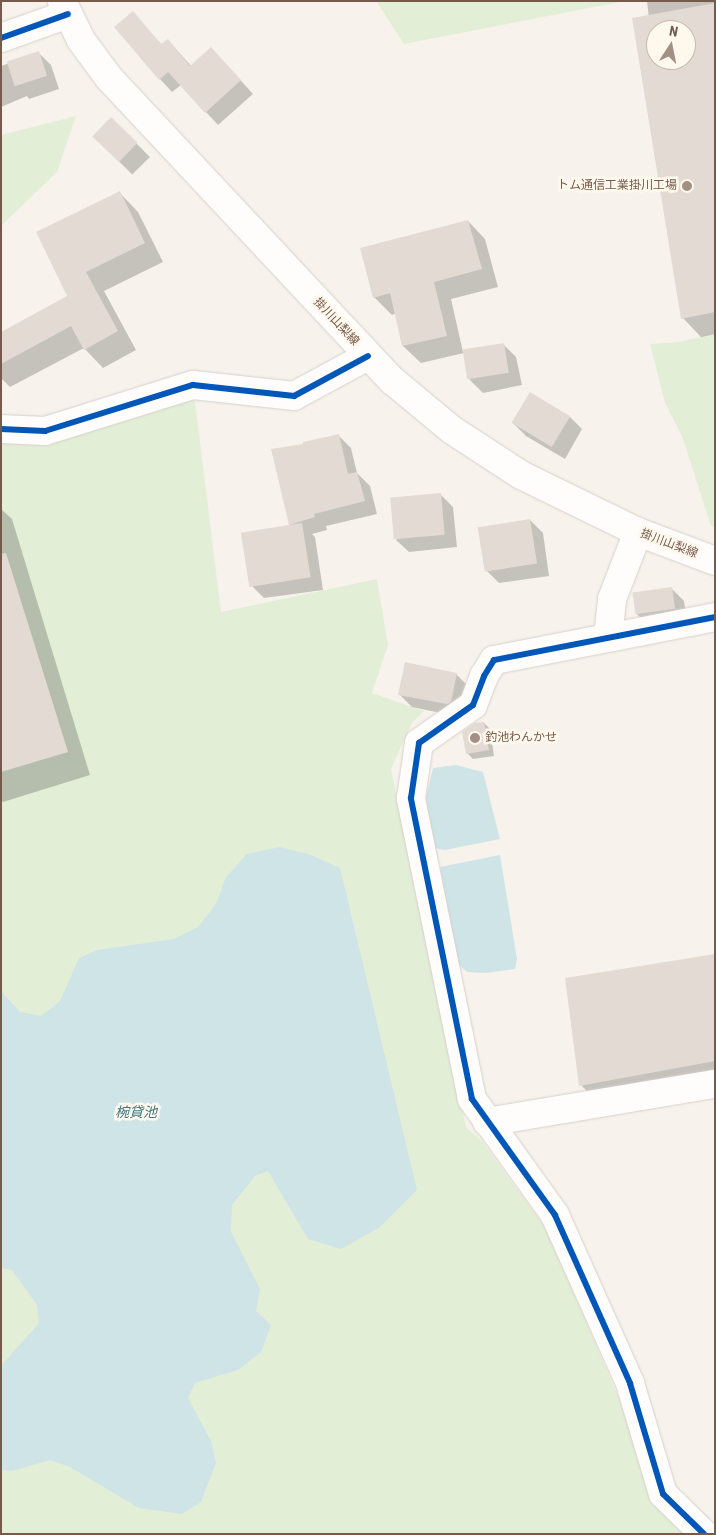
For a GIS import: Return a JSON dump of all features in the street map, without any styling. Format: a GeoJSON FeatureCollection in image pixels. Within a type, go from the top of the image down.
{"type":"FeatureCollection","features":[{"type":"Feature","properties":{"kind":"street"},"geometry":{"type":"LineString","coordinates":[[1,38],[65,8]]}},
{"type":"Feature","properties":{"kind":"street","name":"掛川山梨線"},"geometry":{"type":"LineString","coordinates":[[65,8],[81,40],[109,78],[393,382],[452,430],[521,476],[638,532],[715,562]]}},
{"type":"Feature","properties":{"kind":"street"},"geometry":{"type":"LineString","coordinates":[[1,429],[44,432],[193,385],[294,396],[368,356]]}},
{"type":"Feature","properties":{"kind":"street"},"geometry":{"type":"LineString","coordinates":[[608,638],[612,599],[638,532]]}},
{"type":"Feature","properties":{"kind":"street"},"geometry":{"type":"LineString","coordinates":[[715,617],[494,660],[484,676],[473,705],[419,743],[411,798],[472,1099],[555,1215],[630,1383],[663,1494],[706,1534],[715,1533]]}},
{"type":"Feature","properties":{"kind":"street"},"geometry":{"type":"LineString","coordinates":[[487,1122],[715,1084]]}},
{"type":"Feature","properties":{"kind":"green space"},"geometry":{"type":"Polygon","coordinates":[[[376,1],[625,1],[404,44],[376,1]]]}},
{"type":"Feature","properties":{"kind":"green space"},"geometry":{"type":"Polygon","coordinates":[[[76,116],[57,172],[1,226],[1,135],[76,116]]]}},
{"type":"Feature","properties":{"kind":"green space"},"geometry":{"type":"Polygon","coordinates":[[[715,333],[715,527],[711,526],[682,436],[665,403],[650,344],[680,342],[715,333]]]}},
{"type":"Feature","properties":{"kind":"green space"},"geometry":{"type":"Polygon","coordinates":[[[193,385],[221,612],[377,579],[388,645],[372,693],[424,711],[412,723],[391,769],[466,1127],[481,1140],[547,1230],[636,1439],[704,1534],[1,1534],[1,428],[193,385]]]}},
{"type":"Feature","properties":{"kind":"water"},"geometry":{"type":"Polygon","coordinates":[[[456,765],[483,772],[500,839],[445,850],[434,848],[426,798],[433,768],[456,765]]]}},
{"type":"Feature","properties":{"kind":"water","name":"椀貸池"},"geometry":{"type":"Polygon","coordinates":[[[280,847],[311,855],[340,868],[417,1190],[379,1228],[341,1249],[308,1239],[268,1171],[255,1176],[232,1205],[231,1232],[260,1289],[256,1311],[271,1325],[261,1352],[238,1370],[195,1383],[188,1398],[211,1441],[216,1463],[201,1502],[182,1514],[139,1508],[70,1467],[50,1460],[12,1471],[1,1470],[1,1366],[39,1323],[37,1305],[12,1270],[1,1268],[1,991],[20,1012],[41,1016],[60,1001],[79,958],[97,950],[174,939],[198,927],[216,904],[226,877],[247,854],[280,847]]]}},
{"type":"Feature","properties":{"kind":"water"},"geometry":{"type":"Polygon","coordinates":[[[500,855],[517,959],[515,969],[486,973],[467,972],[457,963],[440,867],[500,855]]]}},
{"type":"Feature","properties":{"kind":"building","name":"トム通信工業掛川工場"},"geometry":{"type":"Polygon","coordinates":[[[715,3],[715,312],[681,319],[632,18],[715,3]]]}},
{"type":"Feature","properties":{"kind":"building"},"geometry":{"type":"Polygon","coordinates":[[[133,11],[161,44],[168,39],[190,66],[211,47],[241,80],[205,113],[168,72],[159,80],[114,27],[133,11]]]}},
{"type":"Feature","properties":{"kind":"building"},"geometry":{"type":"Polygon","coordinates":[[[39,51],[47,76],[15,86],[7,62],[39,51]]]}},
{"type":"Feature","properties":{"kind":"building"},"geometry":{"type":"Polygon","coordinates":[[[111,117],[138,143],[119,162],[92,136],[111,117]]]}},
{"type":"Feature","properties":{"kind":"building"},"geometry":{"type":"Polygon","coordinates":[[[120,191],[145,243],[86,272],[118,331],[84,350],[71,326],[1,364],[1,332],[67,296],[36,232],[120,191]]]}},
{"type":"Feature","properties":{"kind":"building"},"geometry":{"type":"Polygon","coordinates":[[[468,220],[482,269],[434,282],[447,336],[402,346],[390,293],[373,298],[360,248],[468,220]]]}},
{"type":"Feature","properties":{"kind":"building"},"geometry":{"type":"Polygon","coordinates":[[[504,343],[509,373],[467,379],[463,350],[504,343]]]}},
{"type":"Feature","properties":{"kind":"building"},"geometry":{"type":"Polygon","coordinates":[[[530,392],[570,416],[552,447],[511,423],[530,392]]]}},
{"type":"Feature","properties":{"kind":"building"},"geometry":{"type":"Polygon","coordinates":[[[339,434],[348,474],[357,472],[365,501],[314,514],[315,517],[289,525],[271,449],[303,444],[303,442],[339,434]]]}},
{"type":"Feature","properties":{"kind":"building"},"geometry":{"type":"Polygon","coordinates":[[[441,493],[445,535],[394,539],[390,497],[441,493]]]}},
{"type":"Feature","properties":{"kind":"building"},"geometry":{"type":"Polygon","coordinates":[[[530,519],[537,563],[485,572],[478,527],[530,519]]]}},
{"type":"Feature","properties":{"kind":"building"},"geometry":{"type":"Polygon","coordinates":[[[302,523],[311,577],[249,587],[241,533],[302,523]]]}},
{"type":"Feature","properties":{"kind":"building"},"geometry":{"type":"Polygon","coordinates":[[[6,553],[68,752],[1,772],[1,554],[6,553]]]}},
{"type":"Feature","properties":{"kind":"building"},"geometry":{"type":"Polygon","coordinates":[[[672,587],[675,609],[635,614],[632,593],[672,587]]]}},
{"type":"Feature","properties":{"kind":"building"},"geometry":{"type":"Polygon","coordinates":[[[405,662],[457,673],[451,702],[447,704],[398,695],[405,662]]]}},
{"type":"Feature","properties":{"kind":"building","name":"釣池わんかせ"},"geometry":{"type":"Polygon","coordinates":[[[484,722],[489,750],[466,754],[462,732],[474,723],[484,722]]]}},
{"type":"Feature","properties":{"kind":"building"},"geometry":{"type":"Polygon","coordinates":[[[715,954],[715,1061],[579,1086],[565,978],[715,954]]]}},
{"type":"Feature","properties":{"kind":"cycle path"},"geometry":{"type":"LineString","coordinates":[[1,38],[68,14]]}},
{"type":"Feature","properties":{"kind":"cycle path"},"geometry":{"type":"LineString","coordinates":[[1,429],[45,431],[193,385],[294,396],[368,356]]}},
{"type":"Feature","properties":{"kind":"cycle path"},"geometry":{"type":"LineString","coordinates":[[704,1534],[663,1494],[630,1383],[555,1215],[472,1099],[411,798],[419,743],[473,705],[484,676],[494,660],[715,617]]}},
{"type":"Feature","properties":{"kind":"place","name":"トム通信工業掛川工場"},"geometry":{"type":"Point","coordinates":[687,186]}},
{"type":"Feature","properties":{"kind":"place","name":"釣池わんかせ"},"geometry":{"type":"Point","coordinates":[475,738]}}]}
